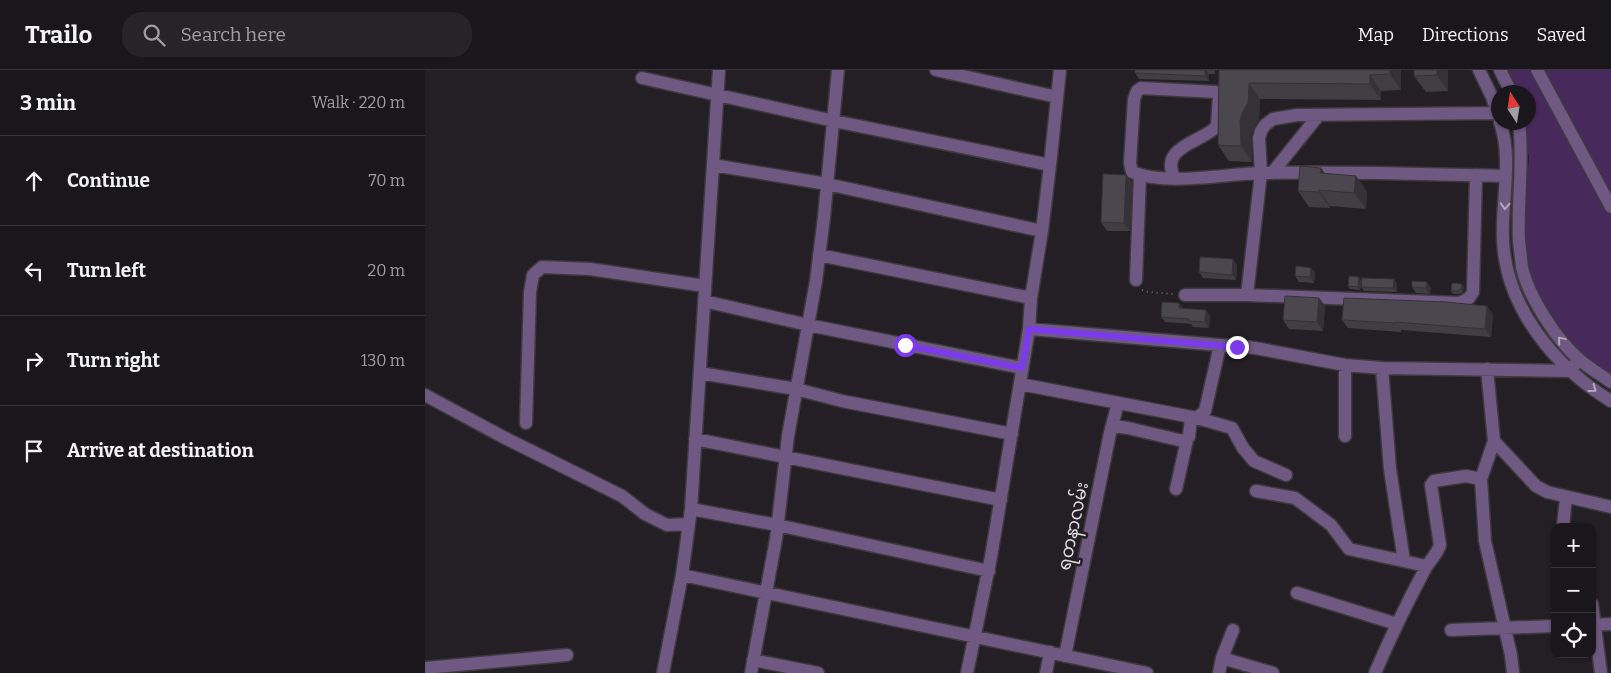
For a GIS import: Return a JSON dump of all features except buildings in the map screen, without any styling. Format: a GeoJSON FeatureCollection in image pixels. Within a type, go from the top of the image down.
{"type":"FeatureCollection","features":[{"type":"Feature","properties":{"kind":"street"},"geometry":{"type":"LineString","coordinates":[[663,673],[682,575],[691,509],[719,70]]}},
{"type":"Feature","properties":{"kind":"street"},"geometry":{"type":"LineString","coordinates":[[751,673],[777,525],[796,389],[816,281],[825,217],[838,70]]}},
{"type":"Feature","properties":{"kind":"street"},"geometry":{"type":"LineString","coordinates":[[937,70],[1057,96]]}},
{"type":"Feature","properties":{"kind":"street"},"geometry":{"type":"LineString","coordinates":[[967,673],[989,571],[1029,329],[1031,298],[1043,231],[1060,70]]}},
{"type":"Feature","properties":{"kind":"street"},"geometry":{"type":"LineString","coordinates":[[1479,70],[1491,95]]}},
{"type":"Feature","properties":{"kind":"street"},"geometry":{"type":"LineString","coordinates":[[1500,70],[1508,85]]}},
{"type":"Feature","properties":{"kind":"street"},"geometry":{"type":"LineString","coordinates":[[1537,70],[1611,207]]}},
{"type":"Feature","properties":{"kind":"street"},"geometry":{"type":"LineString","coordinates":[[642,78],[1050,166]]}},
{"type":"Feature","properties":{"kind":"street"},"geometry":{"type":"LineString","coordinates":[[1175,178],[1171,171],[1170,162],[1177,152],[1191,141],[1210,133],[1217,126],[1219,95],[1216,92],[1141,88],[1137,91],[1134,99],[1130,164],[1132,172],[1140,175],[1175,178],[1266,173],[1505,176]]}},
{"type":"Feature","properties":{"kind":"street"},"geometry":{"type":"LineString","coordinates":[[1247,294],[1266,173],[1259,138],[1265,125],[1273,119],[1297,115],[1491,116]]}},
{"type":"Feature","properties":{"kind":"street"},"geometry":{"type":"LineString","coordinates":[[1266,173],[1318,116]]}},
{"type":"Feature","properties":{"kind":"street"},"geometry":{"type":"LineString","coordinates":[[1501,130],[1506,164],[1503,239],[1507,271],[1521,309],[1544,343],[1569,370],[1611,401]]}},
{"type":"Feature","properties":{"kind":"street"},"geometry":{"type":"LineString","coordinates":[[1520,130],[1521,149],[1519,240],[1522,268],[1529,287],[1558,338],[1579,360],[1611,382]]}},
{"type":"Feature","properties":{"kind":"street"},"geometry":{"type":"LineString","coordinates":[[713,165],[827,184],[1043,231]]}},
{"type":"Feature","properties":{"kind":"street"},"geometry":{"type":"LineString","coordinates":[[1136,280],[1140,175]]}},
{"type":"Feature","properties":{"kind":"street"},"geometry":{"type":"LineString","coordinates":[[1185,295],[1247,294],[1460,303],[1469,298],[1473,292],[1476,175]]}},
{"type":"Feature","properties":{"kind":"street"},"geometry":{"type":"LineString","coordinates":[[819,255],[1031,298]]}},
{"type":"Feature","properties":{"kind":"street"},"geometry":{"type":"LineString","coordinates":[[527,423],[530,292],[533,275],[542,267],[590,269],[705,286]]}},
{"type":"Feature","properties":{"kind":"street"},"geometry":{"type":"LineString","coordinates":[[705,301],[808,325],[1022,368]]}},
{"type":"Feature","properties":{"kind":"street"},"geometry":{"type":"LineString","coordinates":[[1029,329],[1255,348],[1345,364],[1382,368],[1569,370],[1579,360]]}},
{"type":"Feature","properties":{"kind":"street"},"geometry":{"type":"LineString","coordinates":[[1176,489],[1194,418],[1205,411],[1219,345]]}},
{"type":"Feature","properties":{"kind":"street"},"geometry":{"type":"LineString","coordinates":[[1345,364],[1345,436]]}},
{"type":"Feature","properties":{"kind":"street"},"geometry":{"type":"LineString","coordinates":[[1382,368],[1390,469],[1404,561]]}},
{"type":"Feature","properties":{"kind":"street"},"geometry":{"type":"LineString","coordinates":[[1487,369],[1494,440],[1481,479],[1485,541],[1511,655],[1513,673]]}},
{"type":"Feature","properties":{"kind":"street"},"geometry":{"type":"LineString","coordinates":[[700,373],[796,389],[841,401],[1011,434]]}},
{"type":"Feature","properties":{"kind":"street"},"geometry":{"type":"LineString","coordinates":[[1020,384],[1194,418],[1232,428],[1243,448],[1254,461],[1286,475]]}},
{"type":"Feature","properties":{"kind":"street"},"geometry":{"type":"LineString","coordinates":[[425,395],[505,438],[623,496],[645,514],[667,525],[689,524]]}},
{"type":"Feature","properties":{"kind":"street","name":"ရတနာလမ်း"},"geometry":{"type":"LineString","coordinates":[[1065,656],[1118,404]]}},
{"type":"Feature","properties":{"kind":"street"},"geometry":{"type":"LineString","coordinates":[[1113,426],[1183,441],[1187,440]]}},
{"type":"Feature","properties":{"kind":"street"},"geometry":{"type":"LineString","coordinates":[[695,438],[1001,500]]}},
{"type":"Feature","properties":{"kind":"street"},"geometry":{"type":"LineString","coordinates":[[1494,440],[1536,486],[1547,492],[1611,507]]}},
{"type":"Feature","properties":{"kind":"street"},"geometry":{"type":"LineString","coordinates":[[1375,673],[1426,566],[1438,551],[1440,545],[1431,485],[1434,482],[1449,478],[1466,476],[1481,479]]}},
{"type":"Feature","properties":{"kind":"street"},"geometry":{"type":"LineString","coordinates":[[1256,491],[1295,498],[1331,525],[1349,549],[1426,566]]}},
{"type":"Feature","properties":{"kind":"street"},"geometry":{"type":"LineString","coordinates":[[1563,523],[1566,497]]}},
{"type":"Feature","properties":{"kind":"street"},"geometry":{"type":"LineString","coordinates":[[691,509],[777,525],[989,571]]}},
{"type":"Feature","properties":{"kind":"street"},"geometry":{"type":"LineString","coordinates":[[682,575],[1147,673]]}},
{"type":"Feature","properties":{"kind":"street"},"geometry":{"type":"LineString","coordinates":[[1297,593],[1397,624]]}},
{"type":"Feature","properties":{"kind":"street"},"geometry":{"type":"LineString","coordinates":[[1596,625],[1611,624]]}},
{"type":"Feature","properties":{"kind":"street"},"geometry":{"type":"LineString","coordinates":[[1451,630],[1551,626]]}},
{"type":"Feature","properties":{"kind":"street"},"geometry":{"type":"LineString","coordinates":[[1219,673],[1222,658],[1233,630]]}},
{"type":"Feature","properties":{"kind":"street"},"geometry":{"type":"LineString","coordinates":[[1596,639],[1601,673]]}},
{"type":"Feature","properties":{"kind":"street"},"geometry":{"type":"LineString","coordinates":[[1046,673],[1050,652]]}},
{"type":"Feature","properties":{"kind":"street"},"geometry":{"type":"LineString","coordinates":[[425,668],[452,669],[567,655]]}},
{"type":"Feature","properties":{"kind":"street"},"geometry":{"type":"LineString","coordinates":[[1222,658],[1273,673]]}},
{"type":"Feature","properties":{"kind":"street"},"geometry":{"type":"LineString","coordinates":[[753,660],[818,673]]}},
{"type":"Feature","properties":{"kind":"path"},"geometry":{"type":"LineString","coordinates":[[1136,280],[1139,290],[1185,295]]}},
{"type":"Feature","properties":{"kind":"shaded area"},"geometry":{"type":"Polygon","coordinates":[[[1497,70],[1611,70],[1611,382],[1569,349],[1532,299],[1522,256],[1529,156],[1520,130],[1536,130],[1536,85],[1504,85],[1497,70]]]}},
{"type":"Feature","properties":{"kind":"route"},"geometry":{"type":"LineString","coordinates":[[905,345],[1022,368],[1029,329],[1237,347]]}}]}
